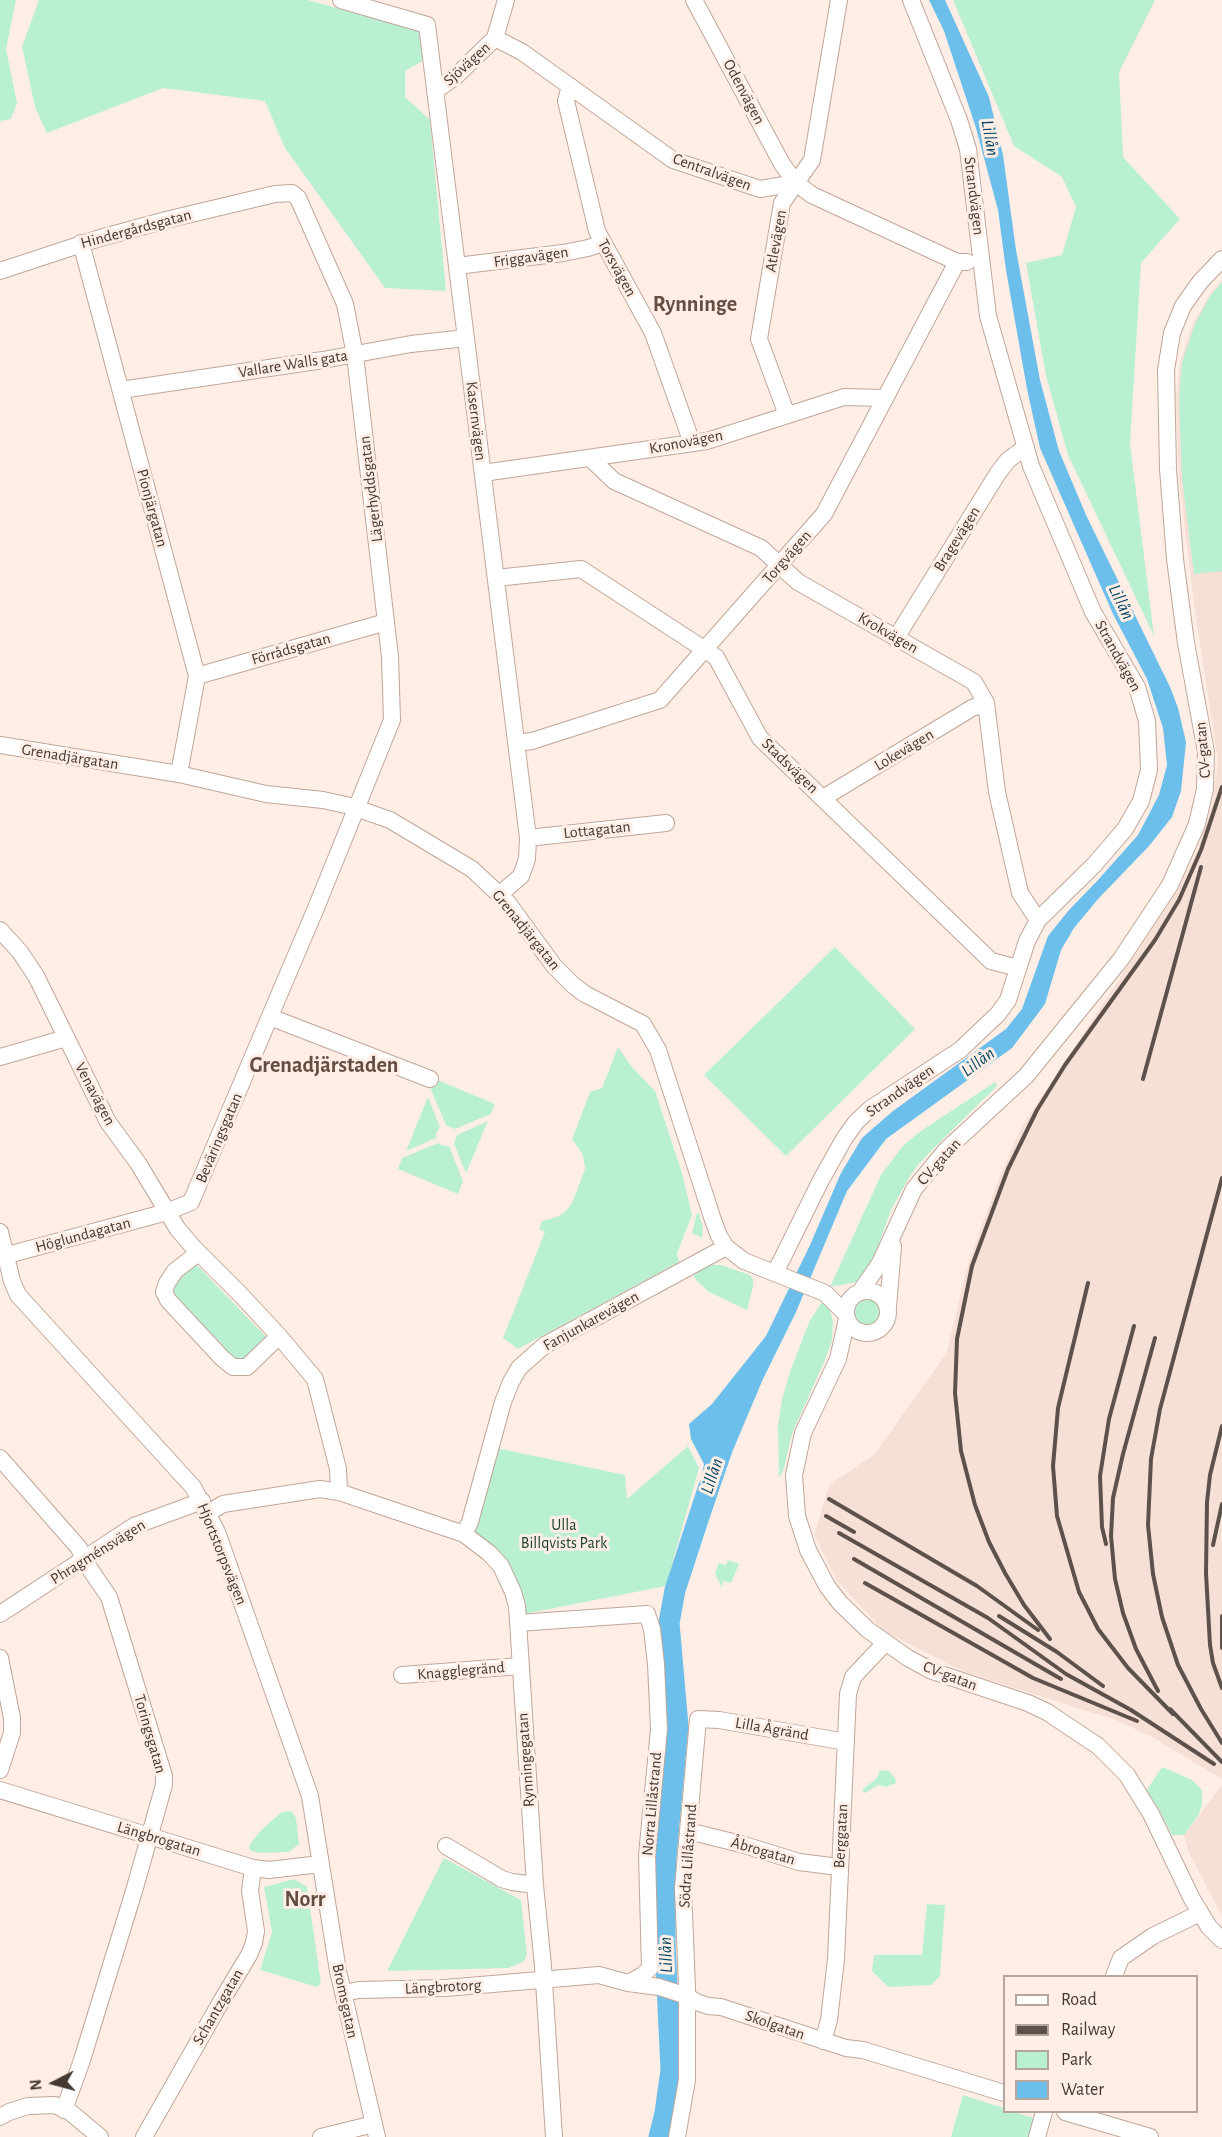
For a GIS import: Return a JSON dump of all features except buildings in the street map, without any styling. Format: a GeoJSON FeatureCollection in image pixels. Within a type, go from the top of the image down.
{"type":"FeatureCollection","features":[{"type":"Feature","properties":{"kind":"street","name":"Kasernvägen"},"geometry":{"type":"LineString","coordinates":[[341,0],[427,25],[528,838],[527,859],[521,876],[499,895]]}},
{"type":"Feature","properties":{"kind":"street","name":"Sjövägen"},"geometry":{"type":"LineString","coordinates":[[435,91],[455,77],[495,38],[506,0]]}},
{"type":"Feature","properties":{"kind":"street","name":"Odenvägen"},"geometry":{"type":"LineString","coordinates":[[694,0],[782,164],[796,183]]}},
{"type":"Feature","properties":{"kind":"street","name":"Atlevägen"},"geometry":{"type":"LineString","coordinates":[[787,415],[759,339],[782,203],[812,160],[839,0]]}},
{"type":"Feature","properties":{"kind":"street","name":"Strandvägen"},"geometry":{"type":"LineString","coordinates":[[782,1276],[833,1157],[856,1122],[887,1096],[960,1050],[983,1030],[1008,1000],[1027,941],[1038,920],[1087,872],[1134,816],[1146,786],[1150,754],[1148,720],[1137,687],[1093,612],[1035,477],[988,316],[968,149],[959,120],[911,0]]}},
{"type":"Feature","properties":{"kind":"street","name":"Centralvägen"},"geometry":{"type":"LineString","coordinates":[[495,38],[522,52],[673,160],[760,189],[796,183]]}},
{"type":"Feature","properties":{"kind":"street","name":"Torsvägen"},"geometry":{"type":"LineString","coordinates":[[570,86],[566,102],[597,231],[653,333],[692,443]]}},
{"type":"Feature","properties":{"kind":"street"},"geometry":{"type":"LineString","coordinates":[[796,183],[812,195],[957,262],[982,261]]}},
{"type":"Feature","properties":{"kind":"street","name":"Lägerhyddsgatan"},"geometry":{"type":"LineString","coordinates":[[275,194],[292,193],[298,198],[345,304],[355,355],[390,657],[392,720],[356,808]]}},
{"type":"Feature","properties":{"kind":"street","name":"Hindergårdsgatan"},"geometry":{"type":"LineString","coordinates":[[0,271],[81,243],[275,194]]}},
{"type":"Feature","properties":{"kind":"street","name":"Pionjärgatan"},"geometry":{"type":"LineString","coordinates":[[81,243],[197,676],[180,774]]}},
{"type":"Feature","properties":{"kind":"street","name":"Friggavägen"},"geometry":{"type":"LineString","coordinates":[[457,266],[563,253],[603,243]]}},
{"type":"Feature","properties":{"kind":"street","name":"CV-gatan"},"geometry":{"type":"LineString","coordinates":[[859,1292],[880,1263],[914,1189],[946,1150],[1026,1076],[1121,959],[1170,885],[1197,824],[1205,789],[1206,758],[1175,559],[1168,469],[1166,370],[1172,333],[1184,306],[1200,282],[1222,259]]}},
{"type":"Feature","properties":{"kind":"street","name":"Torgvägen"},"geometry":{"type":"LineString","coordinates":[[516,743],[532,741],[660,700],[824,514],[957,262]]}},
{"type":"Feature","properties":{"kind":"street","name":"Vallare Walls gata"},"geometry":{"type":"LineString","coordinates":[[121,390],[355,355],[411,344],[466,338]]}},
{"type":"Feature","properties":{"kind":"street","name":"Kronovägen"},"geometry":{"type":"LineString","coordinates":[[483,473],[707,441],[844,397],[885,398]]}},
{"type":"Feature","properties":{"kind":"street","name":"Bragevägen"},"geometry":{"type":"LineString","coordinates":[[896,638],[998,473],[1008,460],[1026,447]]}},
{"type":"Feature","properties":{"kind":"street","name":"Krokvägen"},"geometry":{"type":"LineString","coordinates":[[590,458],[614,481],[761,548],[798,582],[974,682],[986,703],[997,792],[1020,893],[1038,920]]}},
{"type":"Feature","properties":{"kind":"street","name":"Stadsvägen"},"geometry":{"type":"LineString","coordinates":[[496,578],[581,569],[716,657],[760,738],[991,961],[1018,968]]}},
{"type":"Feature","properties":{"kind":"street","name":"Förrådsgatan"},"geometry":{"type":"LineString","coordinates":[[197,676],[386,622]]}},
{"type":"Feature","properties":{"kind":"street","name":"Lokevägen"},"geometry":{"type":"LineString","coordinates":[[823,798],[972,708],[986,703]]}},
{"type":"Feature","properties":{"kind":"street","name":"Grenadjärgatan"},"geometry":{"type":"LineString","coordinates":[[0,745],[180,774],[266,794],[323,800],[356,808],[390,820],[472,869],[507,903],[554,966],[573,985],[585,994],[643,1024],[653,1040],[673,1093],[713,1220],[726,1247]]}},
{"type":"Feature","properties":{"kind":"street","name":"Beväringsgatan"},"geometry":{"type":"LineString","coordinates":[[167,1212],[191,1202],[356,808]]}},
{"type":"Feature","properties":{"kind":"street","name":"Lottagatan"},"geometry":{"type":"LineString","coordinates":[[528,838],[666,823]]}},
{"type":"Feature","properties":{"kind":"street","name":"Venavägen"},"geometry":{"type":"LineString","coordinates":[[0,930],[20,952],[36,976],[108,1122],[138,1163],[177,1228],[198,1253],[279,1336],[315,1379],[338,1469],[339,1492]]}},
{"type":"Feature","properties":{"kind":"street"},"geometry":{"type":"LineString","coordinates":[[270,1017],[430,1079]]}},
{"type":"Feature","properties":{"kind":"street"},"geometry":{"type":"LineString","coordinates":[[0,1057],[66,1038]]}},
{"type":"Feature","properties":{"kind":"street","name":"Höglundagatan"},"geometry":{"type":"LineString","coordinates":[[3,1257],[167,1212]]}},
{"type":"Feature","properties":{"kind":"street","name":"CV-gatan"},"geometry":{"type":"LineString","coordinates":[[888,1307],[896,1227]]}},
{"type":"Feature","properties":{"kind":"street","name":"Hjortstorpsvägen"},"geometry":{"type":"LineString","coordinates":[[0,1233],[3,1257],[18,1295],[180,1472],[205,1507],[217,1532],[305,1780],[314,1816],[320,1864]]}},
{"type":"Feature","properties":{"kind":"street"},"geometry":{"type":"LineString","coordinates":[[726,1247],[744,1261],[825,1293],[856,1329],[869,1333],[877,1331],[887,1318],[888,1307],[883,1298],[875,1292],[825,1293]]}},
{"type":"Feature","properties":{"kind":"street","name":"Fanjunkarevägen"},"geometry":{"type":"LineString","coordinates":[[464,1534],[470,1522],[503,1402],[519,1368],[545,1346],[726,1247]]}},
{"type":"Feature","properties":{"kind":"street"},"geometry":{"type":"LineString","coordinates":[[198,1253],[176,1271],[167,1282],[164,1292],[168,1300],[222,1358],[233,1367],[247,1367],[279,1336]]}},
{"type":"Feature","properties":{"kind":"street"},"geometry":{"type":"LineString","coordinates":[[847,1316],[850,1299],[859,1292]]}},
{"type":"Feature","properties":{"kind":"street","name":"CV-gatan"},"geometry":{"type":"LineString","coordinates":[[838,1359],[847,1316]]}},
{"type":"Feature","properties":{"kind":"street","name":"CV-gatan"},"geometry":{"type":"LineString","coordinates":[[869,1333],[850,1344],[838,1359],[803,1433],[797,1455],[794,1475],[797,1516],[808,1550],[827,1586],[853,1617],[885,1643],[932,1671],[1028,1703],[1047,1712],[1098,1746],[1127,1775],[1147,1807],[1200,1912],[1222,1941]]}},
{"type":"Feature","properties":{"kind":"street","name":"Toringsgatan"},"geometry":{"type":"LineString","coordinates":[[0,1458],[79,1548],[83,1559],[109,1597],[164,1776],[164,1785],[150,1836],[85,2051],[64,2110]]}},
{"type":"Feature","properties":{"kind":"street","name":"Phragménsvägen"},"geometry":{"type":"LineString","coordinates":[[0,1614],[134,1526],[223,1504],[320,1489],[339,1492]]}},
{"type":"Feature","properties":{"kind":"street","name":"Rynningegatan"},"geometry":{"type":"LineString","coordinates":[[339,1492],[464,1534],[489,1553],[501,1566],[513,1592],[518,1623],[554,2137]]}},
{"type":"Feature","properties":{"kind":"street","name":"Norra Lillåstrand"},"geometry":{"type":"LineString","coordinates":[[518,1623],[647,1614],[652,1629],[659,1729],[647,1855],[650,1968],[643,1975],[628,1983]]}},
{"type":"Feature","properties":{"kind":"street","name":"Berggatan"},"geometry":{"type":"LineString","coordinates":[[823,2041],[829,2020],[835,1969],[848,1694],[853,1677],[885,1643]]}},
{"type":"Feature","properties":{"kind":"street"},"geometry":{"type":"LineString","coordinates":[[0,1658],[12,1718],[12,1733],[0,1770]]}},
{"type":"Feature","properties":{"kind":"street","name":"Knagglegränd"},"geometry":{"type":"LineString","coordinates":[[402,1676],[520,1666]]}},
{"type":"Feature","properties":{"kind":"street","name":"Lilla Ågränd"},"geometry":{"type":"LineString","coordinates":[[698,1719],[719,1720],[846,1742]]}},
{"type":"Feature","properties":{"kind":"street","name":"Södra Lillåstrand"},"geometry":{"type":"LineString","coordinates":[[677,2137],[687,2080],[681,1994],[683,1888],[698,1719]]}},
{"type":"Feature","properties":{"kind":"street","name":"Längbrogatan"},"geometry":{"type":"LineString","coordinates":[[0,1790],[253,1868],[269,1870],[320,1864]]}},
{"type":"Feature","properties":{"kind":"street","name":"Åbrogatan"},"geometry":{"type":"LineString","coordinates":[[688,1831],[799,1862],[839,1867]]}},
{"type":"Feature","properties":{"kind":"street"},"geometry":{"type":"LineString","coordinates":[[446,1846],[502,1879],[535,1885]]}},
{"type":"Feature","properties":{"kind":"street","name":"Bromsgatan"},"geometry":{"type":"LineString","coordinates":[[320,1864],[343,1993],[376,2130]]}},
{"type":"Feature","properties":{"kind":"street","name":"Schantzgatan"},"geometry":{"type":"LineString","coordinates":[[144,2137],[255,1943],[256,1931],[250,1891],[253,1868]]}},
{"type":"Feature","properties":{"kind":"street"},"geometry":{"type":"LineString","coordinates":[[1115,1975],[1121,1958],[1153,1936],[1200,1912]]}},
{"type":"Feature","properties":{"kind":"street","name":"Skolgatan"},"geometry":{"type":"LineString","coordinates":[[544,1979],[590,1975],[607,1976],[628,1983],[659,1987],[702,2004],[721,2007],[823,2041],[854,2050],[863,2050],[1003,2092]]}},
{"type":"Feature","properties":{"kind":"street","name":"Längbrotorg"},"geometry":{"type":"LineString","coordinates":[[343,1993],[359,1990],[445,1988],[544,1979]]}},
{"type":"Feature","properties":{"kind":"street"},"geometry":{"type":"LineString","coordinates":[[0,2117],[28,2106],[55,2105],[100,2137]]}},
{"type":"Feature","properties":{"kind":"street"},"geometry":{"type":"LineString","coordinates":[[1036,2137],[1044,2113]]}},
{"type":"Feature","properties":{"kind":"street"},"geometry":{"type":"LineString","coordinates":[[1073,2113],[1150,2137]]}},
{"type":"Feature","properties":{"kind":"street"},"geometry":{"type":"LineString","coordinates":[[321,2137],[376,2130]]}},
{"type":"Feature","properties":{"kind":"shaded area"},"geometry":{"type":"Polygon","coordinates":[[[1222,280],[1222,1779],[1154,1738],[1116,1720],[964,1672],[885,1632],[837,1581],[814,1535],[829,1485],[874,1455],[946,1354],[968,1264],[1000,1176],[1021,1128],[1178,890],[1198,849],[1213,802],[1218,760],[1195,612],[1179,480],[1176,397],[1180,362],[1193,324],[1210,294],[1222,280]]]}},
{"type":"Feature","properties":{"kind":"shaded area"},"geometry":{"type":"Polygon","coordinates":[[[1222,1785],[1222,1916],[1189,1853],[1184,1835],[1222,1785]]]}},
{"type":"Feature","properties":{"kind":"green space"},"geometry":{"type":"Polygon","coordinates":[[[0,0],[16,0],[6,49],[17,103],[11,119],[0,121],[0,0]]]}},
{"type":"Feature","properties":{"kind":"green space"},"geometry":{"type":"Polygon","coordinates":[[[39,0],[308,0],[419,31],[423,61],[405,71],[405,97],[430,120],[446,291],[385,288],[285,148],[265,101],[163,88],[47,133],[35,107],[22,46],[39,0]]]}},
{"type":"Feature","properties":{"kind":"green space"},"geometry":{"type":"Polygon","coordinates":[[[953,0],[1155,0],[1119,72],[1123,157],[1180,219],[1141,263],[1130,444],[1154,636],[1068,455],[1046,376],[1026,263],[1062,255],[1076,207],[1062,177],[1014,146],[953,0]]]}},
{"type":"Feature","properties":{"kind":"green space"},"geometry":{"type":"Polygon","coordinates":[[[1222,282],[1222,571],[1194,574],[1182,478],[1179,397],[1182,362],[1195,324],[1210,296],[1222,282]]]}},
{"type":"Feature","properties":{"kind":"green space"},"geometry":{"type":"Polygon","coordinates":[[[835,947],[915,1029],[786,1156],[704,1075],[835,947]]]}},
{"type":"Feature","properties":{"kind":"green space"},"geometry":{"type":"Polygon","coordinates":[[[618,1047],[632,1067],[655,1091],[682,1173],[692,1215],[677,1253],[679,1262],[518,1349],[503,1338],[545,1232],[539,1229],[542,1221],[557,1217],[565,1212],[572,1203],[585,1169],[583,1155],[572,1139],[590,1092],[602,1088],[618,1047]]]}},
{"type":"Feature","properties":{"kind":"green space"},"geometry":{"type":"Polygon","coordinates":[[[435,1079],[495,1104],[491,1114],[455,1129],[446,1125],[431,1090],[435,1079]]]}},
{"type":"Feature","properties":{"kind":"green space"},"geometry":{"type":"Polygon","coordinates":[[[995,1082],[997,1086],[917,1166],[891,1210],[872,1264],[864,1275],[857,1282],[830,1287],[881,1175],[902,1147],[918,1133],[995,1082]]]}},
{"type":"Feature","properties":{"kind":"green space"},"geometry":{"type":"Polygon","coordinates":[[[428,1097],[440,1127],[436,1138],[406,1151],[428,1097]]]}},
{"type":"Feature","properties":{"kind":"green space"},"geometry":{"type":"Polygon","coordinates":[[[488,1121],[466,1173],[454,1144],[457,1135],[488,1121]]]}},
{"type":"Feature","properties":{"kind":"green space"},"geometry":{"type":"Polygon","coordinates":[[[438,1143],[449,1146],[463,1181],[458,1194],[398,1169],[402,1158],[438,1143]]]}},
{"type":"Feature","properties":{"kind":"green space"},"geometry":{"type":"Polygon","coordinates":[[[697,1213],[699,1213],[703,1228],[702,1238],[692,1233],[697,1213]]]}},
{"type":"Feature","properties":{"kind":"green space"},"geometry":{"type":"Polygon","coordinates":[[[193,1261],[268,1339],[242,1361],[231,1360],[168,1290],[193,1261]]]}},
{"type":"Feature","properties":{"kind":"green space"},"geometry":{"type":"Polygon","coordinates":[[[711,1265],[721,1265],[750,1275],[753,1279],[753,1287],[747,1310],[709,1292],[696,1280],[692,1272],[711,1265]]]}},
{"type":"Feature","properties":{"kind":"green space"},"geometry":{"type":"Polygon","coordinates":[[[867,1299],[877,1302],[880,1312],[877,1322],[867,1325],[857,1322],[854,1312],[857,1302],[867,1299]]]}},
{"type":"Feature","properties":{"kind":"green space"},"geometry":{"type":"Polygon","coordinates":[[[822,1302],[830,1310],[833,1321],[832,1341],[792,1434],[783,1472],[779,1477],[778,1426],[782,1399],[810,1320],[822,1302]]]}},
{"type":"Feature","properties":{"kind":"green space","name":"Ulla Billqvists Park"},"geometry":{"type":"Polygon","coordinates":[[[487,1446],[625,1475],[627,1499],[688,1446],[699,1468],[666,1586],[524,1614],[468,1529],[487,1446]]]}},
{"type":"Feature","properties":{"kind":"green space"},"geometry":{"type":"Polygon","coordinates":[[[728,1560],[739,1564],[731,1583],[723,1581],[722,1588],[715,1573],[719,1563],[726,1565],[728,1560]]]}},
{"type":"Feature","properties":{"kind":"green space"},"geometry":{"type":"Polygon","coordinates":[[[1162,1767],[1192,1780],[1202,1790],[1202,1805],[1198,1816],[1184,1835],[1172,1835],[1157,1806],[1146,1791],[1162,1767]]]}},
{"type":"Feature","properties":{"kind":"green space"},"geometry":{"type":"Polygon","coordinates":[[[880,1770],[889,1771],[896,1783],[886,1787],[878,1785],[865,1793],[862,1790],[877,1778],[880,1770]]]}},
{"type":"Feature","properties":{"kind":"green space"},"geometry":{"type":"Polygon","coordinates":[[[291,1811],[296,1818],[299,1844],[289,1852],[251,1851],[250,1844],[261,1830],[282,1812],[291,1811]]]}},
{"type":"Feature","properties":{"kind":"green space"},"geometry":{"type":"Polygon","coordinates":[[[444,1858],[521,1900],[527,1955],[524,1961],[509,1968],[387,1971],[444,1858]]]}},
{"type":"Feature","properties":{"kind":"green space"},"geometry":{"type":"Polygon","coordinates":[[[294,1879],[307,1887],[321,1983],[317,1987],[260,1970],[272,1932],[264,1887],[294,1879]]]}},
{"type":"Feature","properties":{"kind":"green space"},"geometry":{"type":"Polygon","coordinates":[[[927,1904],[945,1905],[940,1976],[931,1985],[888,1987],[872,1971],[874,1955],[922,1955],[927,1904]]]}},
{"type":"Feature","properties":{"kind":"green space"},"geometry":{"type":"Polygon","coordinates":[[[963,2095],[1003,2108],[1003,2113],[1017,2113],[1040,2120],[1035,2137],[951,2137],[963,2095]]]}},
{"type":"Feature","properties":{"kind":"water"},"geometry":{"type":"Polygon","coordinates":[[[929,0],[945,0],[989,97],[1003,155],[1016,250],[1040,380],[1059,451],[1086,515],[1170,687],[1178,708],[1186,742],[1181,791],[1172,817],[1149,846],[1098,899],[1074,928],[1061,950],[1045,1004],[1012,1048],[886,1139],[847,1191],[796,1312],[763,1379],[733,1450],[709,1519],[699,1512],[702,1493],[700,1484],[704,1464],[691,1439],[689,1424],[712,1404],[766,1336],[810,1245],[841,1173],[862,1138],[893,1111],[1006,1029],[1022,1009],[1048,936],[1138,835],[1159,795],[1167,765],[1163,728],[1147,679],[1113,614],[1040,448],[1006,270],[998,210],[976,128],[944,31],[929,0]]]}},
{"type":"Feature","properties":{"kind":"waterway","name":"Lillån"},"geometry":{"type":"LineString","coordinates":[[659,2137],[671,2070],[665,1943],[666,1858],[678,1726],[669,1623],[675,1590],[709,1486]]}},
{"type":"Feature","properties":{"kind":"railway"},"geometry":{"type":"LineString","coordinates":[[1050,1639],[1024,1605],[1005,1573],[989,1542],[975,1505],[961,1451],[955,1393],[957,1339],[972,1266],[1008,1169],[1037,1110],[1065,1065],[1155,940],[1179,900],[1201,850],[1222,787]]}},
{"type":"Feature","properties":{"kind":"railway"},"geometry":{"type":"LineString","coordinates":[[1143,1079],[1201,867]]}},
{"type":"Feature","properties":{"kind":"railway"},"geometry":{"type":"LineString","coordinates":[[1222,1178],[1160,1409],[1151,1459],[1148,1525],[1153,1574],[1162,1617],[1178,1665],[1222,1743]]}},
{"type":"Feature","properties":{"kind":"railway"},"geometry":{"type":"LineString","coordinates":[[1088,1283],[1058,1408],[1053,1466],[1057,1516],[1079,1592],[1098,1629],[1128,1668],[1173,1714]]}},
{"type":"Feature","properties":{"kind":"railway"},"geometry":{"type":"LineString","coordinates":[[1106,1544],[1102,1527],[1100,1476],[1109,1419],[1134,1326]]}},
{"type":"Feature","properties":{"kind":"railway"},"geometry":{"type":"LineString","coordinates":[[1155,1338],[1113,1498],[1111,1536],[1115,1579],[1123,1613],[1136,1649],[1158,1691]]}},
{"type":"Feature","properties":{"kind":"railway"},"geometry":{"type":"LineString","coordinates":[[1222,1426],[1210,1475],[1207,1502],[1206,1573],[1210,1645],[1213,1663],[1222,1688]]}},
{"type":"Feature","properties":{"kind":"railway"},"geometry":{"type":"LineString","coordinates":[[829,1499],[977,1586],[1038,1630]]}},
{"type":"Feature","properties":{"kind":"railway"},"geometry":{"type":"LineString","coordinates":[[1213,1545],[1222,1504]]}},
{"type":"Feature","properties":{"kind":"railway"},"geometry":{"type":"LineString","coordinates":[[826,1516],[854,1532]]}},
{"type":"Feature","properties":{"kind":"railway"},"geometry":{"type":"LineString","coordinates":[[839,1533],[988,1618],[1066,1674],[1131,1710],[1214,1764]]}},
{"type":"Feature","properties":{"kind":"railway"},"geometry":{"type":"LineString","coordinates":[[854,1559],[1061,1679]]}},
{"type":"Feature","properties":{"kind":"railway"},"geometry":{"type":"LineString","coordinates":[[865,1583],[1033,1678],[1137,1721]]}},
{"type":"Feature","properties":{"kind":"railway"},"geometry":{"type":"LineString","coordinates":[[999,1616],[1057,1652],[1103,1686]]}},
{"type":"Feature","properties":{"kind":"railway"},"geometry":{"type":"LineString","coordinates":[[1222,1616],[1222,1648]]}},
{"type":"Feature","properties":{"kind":"railway"},"geometry":{"type":"LineString","coordinates":[[1170,1709],[1222,1762]]}},
{"type":"Feature","properties":{"kind":"district","name":"Rynninge"},"geometry":{"type":"Point","coordinates":[695,304]}},
{"type":"Feature","properties":{"kind":"district","name":"Grenadjärstaden"},"geometry":{"type":"Point","coordinates":[324,1065]}},
{"type":"Feature","properties":{"kind":"district","name":"Norr"},"geometry":{"type":"Point","coordinates":[305,1899]}}]}
